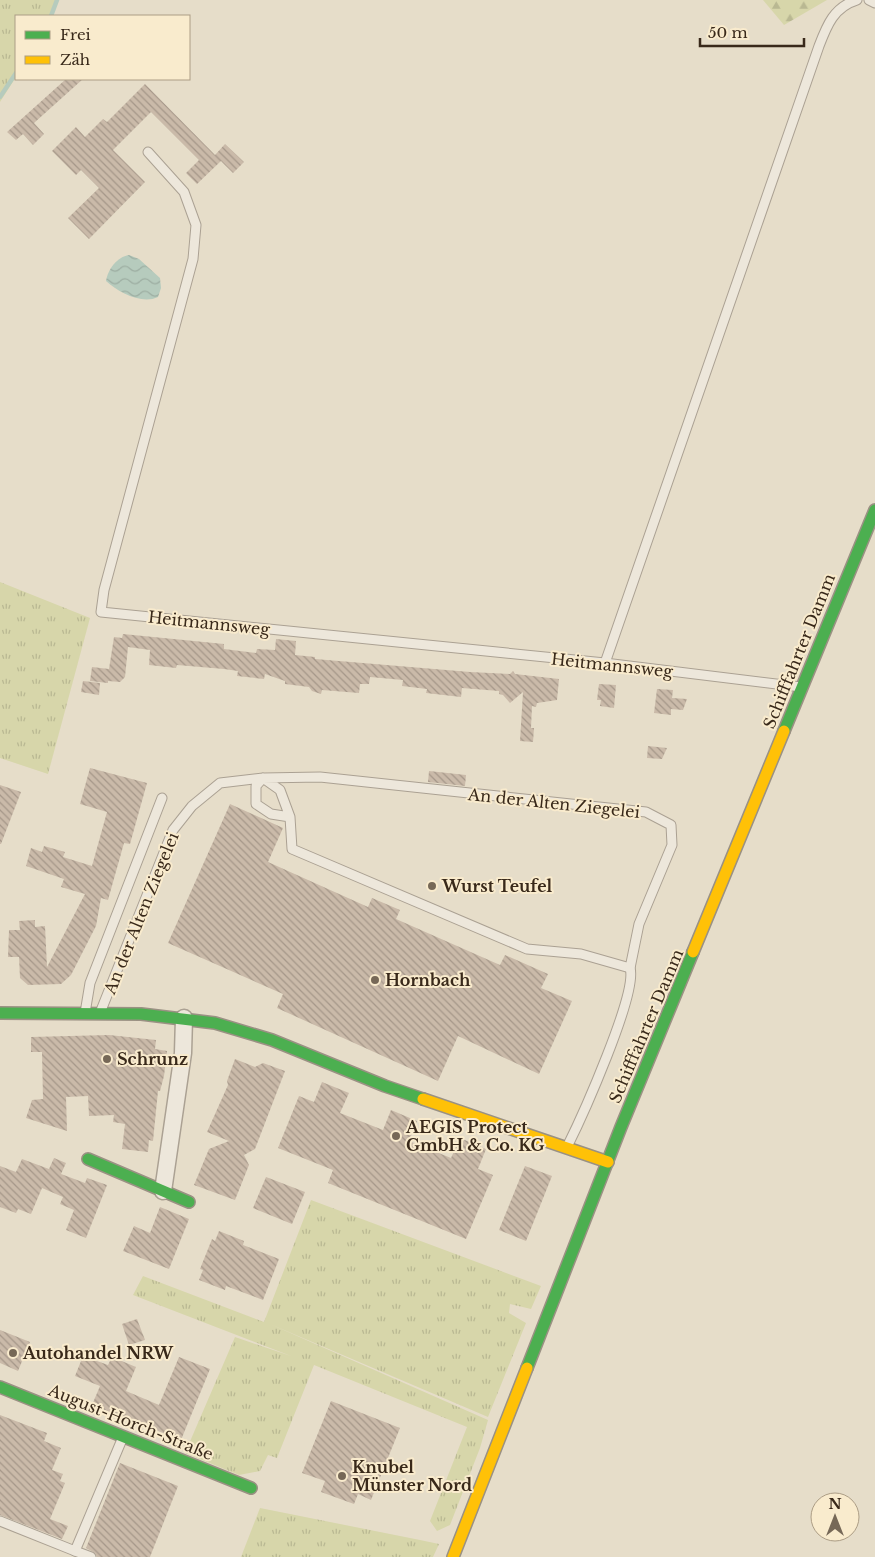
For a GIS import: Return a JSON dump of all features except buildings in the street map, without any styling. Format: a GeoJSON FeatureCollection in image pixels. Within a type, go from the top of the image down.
{"type":"FeatureCollection","features":[{"type":"Feature","properties":{"kind":"main road","name":"Schifffahrter Damm"},"geometry":{"type":"LineString","coordinates":[[453,1557],[608,1162],[875,510]]}},
{"type":"Feature","properties":{"kind":"main road","name":"An der Alten Ziegelei"},"geometry":{"type":"LineString","coordinates":[[0,1013],[141,1014],[184,1018],[215,1024],[272,1040],[385,1086],[608,1162]]}},
{"type":"Feature","properties":{"kind":"main road"},"geometry":{"type":"LineString","coordinates":[[88,1159],[189,1202]]}},
{"type":"Feature","properties":{"kind":"main road","name":"August-Horch-Straße"},"geometry":{"type":"LineString","coordinates":[[0,1387],[251,1488]]}},
{"type":"Feature","properties":{"kind":"street"},"geometry":{"type":"LineString","coordinates":[[163,1191],[182,1053],[184,1018]]}},
{"type":"Feature","properties":{"kind":"lane"},"geometry":{"type":"LineString","coordinates":[[605,663],[819,46],[833,15],[846,5],[857,0]]}},
{"type":"Feature","properties":{"kind":"lane"},"geometry":{"type":"LineString","coordinates":[[869,0],[875,3]]}},
{"type":"Feature","properties":{"kind":"lane","name":"Heitmannsweg"},"geometry":{"type":"LineString","coordinates":[[148,152],[184,192],[196,225],[193,259],[104,590],[101,612],[605,663],[802,687]]}},
{"type":"Feature","properties":{"kind":"lane","name":"An der Alten Ziegelei"},"geometry":{"type":"LineString","coordinates":[[100,1013],[173,830],[192,806],[220,783],[263,778],[320,777],[646,812],[671,825],[672,845],[639,924],[630,968]]}},
{"type":"Feature","properties":{"kind":"lane"},"geometry":{"type":"LineString","coordinates":[[290,816],[272,814],[256,804],[256,786],[263,778],[280,790],[290,816],[292,849],[527,949],[581,954],[630,968],[632,974],[624,1009],[578,1124],[566,1149]]}},
{"type":"Feature","properties":{"kind":"lane"},"geometry":{"type":"LineString","coordinates":[[86,1013],[90,983],[162,798]]}},
{"type":"Feature","properties":{"kind":"lane"},"geometry":{"type":"LineString","coordinates":[[75,1551],[123,1437]]}},
{"type":"Feature","properties":{"kind":"lane"},"geometry":{"type":"LineString","coordinates":[[0,1521],[91,1557]]}},
{"type":"Feature","properties":{"kind":"green space"},"geometry":{"type":"Polygon","coordinates":[[[0,0],[59,0],[51,15],[15,15],[15,79],[0,102],[0,0]]]}},
{"type":"Feature","properties":{"kind":"green space"},"geometry":{"type":"Polygon","coordinates":[[[763,0],[827,0],[784,25],[763,0]]]}},
{"type":"Feature","properties":{"kind":"green space"},"geometry":{"type":"Polygon","coordinates":[[[0,582],[90,618],[48,774],[0,758],[0,582]]]}},
{"type":"Feature","properties":{"kind":"green space"},"geometry":{"type":"Polygon","coordinates":[[[311,1200],[541,1286],[531,1309],[510,1304],[509,1313],[526,1323],[488,1417],[270,1324],[488,1420],[480,1448],[450,1525],[437,1531],[430,1521],[467,1427],[314,1365],[277,1458],[268,1455],[260,1471],[239,1475],[185,1453],[235,1337],[291,1356],[133,1295],[143,1276],[264,1322],[311,1200]]]}},
{"type":"Feature","properties":{"kind":"green space"},"geometry":{"type":"Polygon","coordinates":[[[260,1508],[439,1544],[433,1557],[241,1557],[260,1508]]]}},
{"type":"Feature","properties":{"kind":"water"},"geometry":{"type":"Polygon","coordinates":[[[129,255],[139,259],[160,278],[161,288],[158,297],[145,299],[130,296],[106,281],[114,264],[121,258],[129,255]]]}},
{"type":"Feature","properties":{"kind":"waterway"},"geometry":{"type":"LineString","coordinates":[[51,15],[57,0]]}},
{"type":"Feature","properties":{"kind":"waterway"},"geometry":{"type":"LineString","coordinates":[[0,97],[15,74]]}},
{"type":"Feature","properties":{"kind":"traffic: fast"},"geometry":{"type":"LineString","coordinates":[[784,731],[875,510]]}},
{"type":"Feature","properties":{"kind":"traffic: fast"},"geometry":{"type":"LineString","coordinates":[[527,1368],[621,1127],[693,952]]}},
{"type":"Feature","properties":{"kind":"traffic: fast"},"geometry":{"type":"LineString","coordinates":[[0,1013],[141,1014],[215,1023],[272,1040],[385,1086],[423,1099]]}},
{"type":"Feature","properties":{"kind":"traffic: fast"},"geometry":{"type":"LineString","coordinates":[[88,1159],[189,1202]]}},
{"type":"Feature","properties":{"kind":"traffic: fast"},"geometry":{"type":"LineString","coordinates":[[0,1387],[251,1488]]}},
{"type":"Feature","properties":{"kind":"traffic: slow"},"geometry":{"type":"LineString","coordinates":[[693,952],[784,731]]}},
{"type":"Feature","properties":{"kind":"traffic: slow"},"geometry":{"type":"LineString","coordinates":[[423,1099],[608,1162]]}},
{"type":"Feature","properties":{"kind":"traffic: slow"},"geometry":{"type":"LineString","coordinates":[[453,1557],[527,1368]]}},
{"type":"Feature","properties":{"kind":"place","name":"Wurst Teufel"},"geometry":{"type":"Point","coordinates":[432,886]}},
{"type":"Feature","properties":{"kind":"place","name":"Hornbach"},"geometry":{"type":"Point","coordinates":[375,980]}},
{"type":"Feature","properties":{"kind":"place","name":"Schrunz"},"geometry":{"type":"Point","coordinates":[107,1059]}},
{"type":"Feature","properties":{"kind":"place","name":"AEGIS Protect GmbH & Co. KG"},"geometry":{"type":"Point","coordinates":[396,1136]}},
{"type":"Feature","properties":{"kind":"place","name":"Autohandel NRW"},"geometry":{"type":"Point","coordinates":[13,1353]}},
{"type":"Feature","properties":{"kind":"place","name":"Knubel Münster Nord"},"geometry":{"type":"Point","coordinates":[342,1476]}}]}
